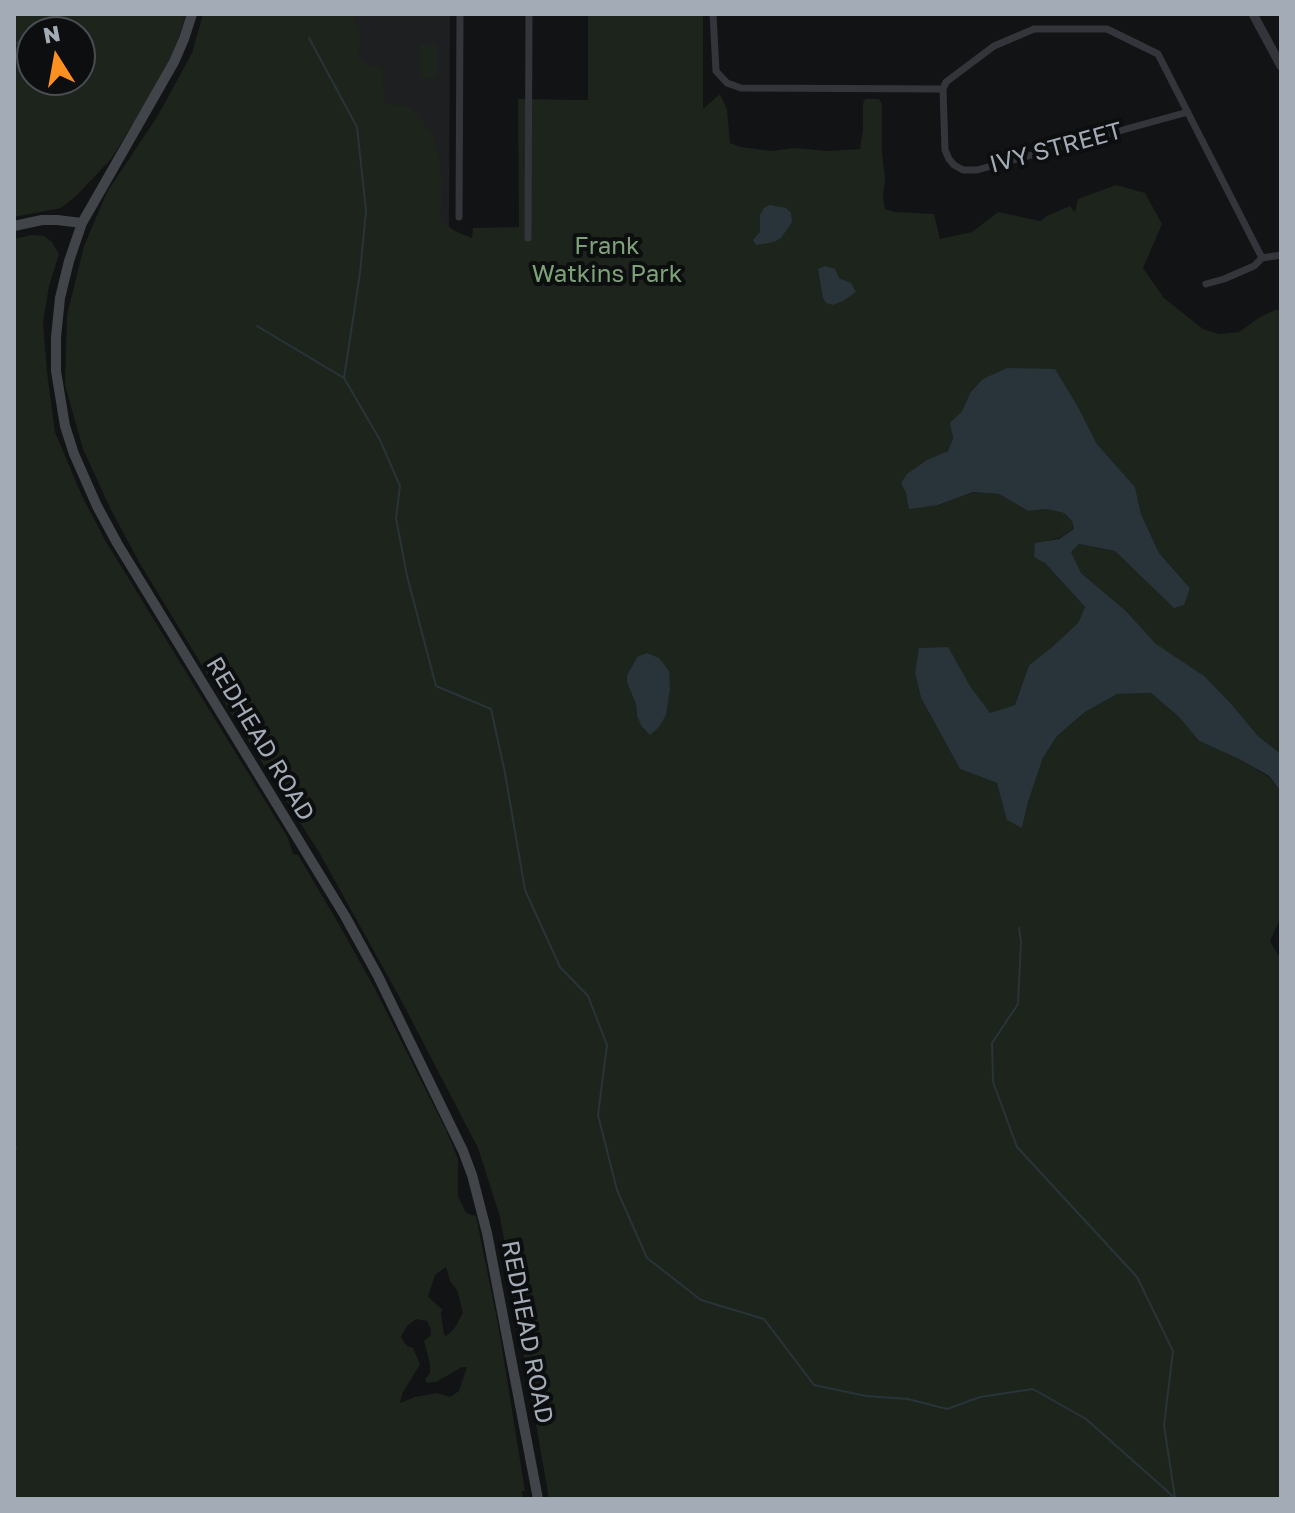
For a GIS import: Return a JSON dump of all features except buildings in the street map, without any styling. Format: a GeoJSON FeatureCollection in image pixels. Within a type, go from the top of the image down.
{"type":"FeatureCollection","features":[{"type":"Feature","properties":{"kind":"main road","name":"REDHEAD ROAD"},"geometry":{"type":"LineString","coordinates":[[192,14],[174,62],[82,223],[69,261],[60,298],[56,337],[60,401],[85,482],[117,543],[345,916],[378,976],[463,1151],[487,1233],[538,1499]]}},
{"type":"Feature","properties":{"kind":"main road"},"geometry":{"type":"LineString","coordinates":[[14,226],[42,220],[82,223]]}},
{"type":"Feature","properties":{"kind":"street"},"geometry":{"type":"LineString","coordinates":[[459,217],[460,14]]}},
{"type":"Feature","properties":{"kind":"street"},"geometry":{"type":"LineString","coordinates":[[528,238],[529,14]]}},
{"type":"Feature","properties":{"kind":"street"},"geometry":{"type":"LineString","coordinates":[[713,14],[716,71],[727,83],[741,88],[943,89],[946,82],[994,46],[1034,29],[1107,29],[1158,54],[1262,258]]}},
{"type":"Feature","properties":{"kind":"street"},"geometry":{"type":"LineString","coordinates":[[1253,14],[1281,66]]}},
{"type":"Feature","properties":{"kind":"street","name":"IVY STREET"},"geometry":{"type":"LineString","coordinates":[[943,89],[945,150],[954,165],[963,170],[977,170],[1188,112]]}},
{"type":"Feature","properties":{"kind":"street"},"geometry":{"type":"LineString","coordinates":[[1206,284],[1254,266],[1262,258],[1281,255]]}},
{"type":"Feature","properties":{"kind":"shaded area"},"geometry":{"type":"Polygon","coordinates":[[[345,14],[450,14],[449,241],[345,241],[345,14]]]}},
{"type":"Feature","properties":{"kind":"shaded area"},"geometry":{"type":"Polygon","coordinates":[[[770,205],[786,208],[791,213],[792,222],[781,238],[756,245],[753,240],[760,232],[760,215],[770,205]]]}},
{"type":"Feature","properties":{"kind":"shaded area"},"geometry":{"type":"Polygon","coordinates":[[[825,266],[835,269],[839,278],[851,283],[856,292],[833,305],[826,303],[818,269],[825,266]]]}},
{"type":"Feature","properties":{"kind":"shaded area"},"geometry":{"type":"Polygon","coordinates":[[[1007,368],[1055,369],[1097,444],[1135,487],[1141,514],[1159,553],[1190,588],[1184,605],[1174,608],[1115,551],[1079,544],[1071,552],[1081,573],[1126,611],[1156,644],[1204,676],[1258,736],[1281,754],[1281,792],[1269,776],[1199,741],[1179,717],[1151,693],[1117,694],[1085,712],[1057,736],[1043,758],[1022,828],[1007,820],[997,783],[960,769],[921,698],[915,673],[919,648],[948,647],[990,713],[1015,705],[1029,665],[1078,623],[1085,607],[1045,563],[1034,557],[1035,543],[1059,539],[1074,529],[1072,521],[1064,513],[1046,509],[1028,511],[999,494],[973,492],[938,505],[909,509],[901,483],[907,474],[927,460],[948,451],[953,438],[950,423],[962,411],[970,393],[983,379],[1007,368]]]}},
{"type":"Feature","properties":{"kind":"shaded area"},"geometry":{"type":"Polygon","coordinates":[[[647,653],[659,658],[669,671],[670,689],[666,715],[650,735],[637,716],[636,704],[627,682],[627,675],[637,657],[647,653]]]}},
{"type":"Feature","properties":{"kind":"green space"},"geometry":{"type":"Polygon","coordinates":[[[14,14],[186,14],[172,60],[111,159],[61,208],[14,217],[14,14]]]}},
{"type":"Feature","properties":{"kind":"green space","name":"Frank Watkins Park"},"geometry":{"type":"Polygon","coordinates":[[[203,14],[354,14],[362,37],[357,56],[368,66],[383,67],[384,103],[410,107],[434,136],[442,176],[441,221],[472,238],[473,228],[519,227],[518,99],[588,100],[588,14],[703,14],[703,109],[720,94],[727,109],[730,143],[771,151],[794,148],[828,151],[860,149],[863,104],[865,99],[879,99],[882,104],[885,209],[934,214],[940,239],[972,232],[998,212],[1040,221],[1070,206],[1075,212],[1078,199],[1116,185],[1145,193],[1162,224],[1143,268],[1164,298],[1203,329],[1219,334],[1239,332],[1260,317],[1281,310],[1281,754],[1258,736],[1233,706],[1156,644],[1126,611],[1081,573],[1070,551],[1079,544],[1115,551],[1174,607],[1190,588],[1159,553],[1141,514],[1135,487],[1097,444],[1055,370],[970,393],[962,411],[951,423],[953,438],[948,451],[927,461],[901,483],[906,493],[938,505],[973,492],[999,494],[1028,511],[1046,509],[1064,513],[1072,521],[1074,529],[1059,538],[1035,544],[1045,563],[1085,607],[1078,623],[1029,665],[1015,705],[990,714],[970,686],[920,648],[915,673],[921,698],[960,769],[997,783],[1022,828],[1043,758],[1057,736],[1085,712],[1117,694],[1151,693],[1179,717],[1199,741],[1269,777],[1281,792],[1281,917],[1270,941],[1281,960],[1281,1499],[549,1499],[500,1217],[478,1148],[320,854],[139,562],[83,449],[65,385],[67,315],[84,246],[107,192],[157,117],[192,53],[203,14]],[[637,657],[627,675],[637,716],[645,732],[637,657]]]}},
{"type":"Feature","properties":{"kind":"green space"},"geometry":{"type":"Polygon","coordinates":[[[420,45],[437,45],[437,78],[420,78],[420,45]]]}},
{"type":"Feature","properties":{"kind":"green space"},"geometry":{"type":"Polygon","coordinates":[[[44,236],[59,254],[49,286],[43,322],[47,372],[55,432],[82,496],[105,540],[288,838],[293,854],[298,855],[340,926],[375,989],[458,1159],[458,1196],[466,1213],[476,1216],[499,1329],[525,1491],[522,1491],[523,1499],[14,1499],[14,239],[44,236]],[[446,1267],[435,1275],[428,1297],[443,1310],[446,1336],[463,1313],[446,1267]],[[416,1319],[407,1326],[401,1337],[407,1346],[413,1348],[420,1364],[400,1403],[437,1393],[450,1397],[459,1391],[467,1367],[436,1382],[427,1383],[425,1379],[430,1373],[430,1364],[424,1341],[431,1330],[427,1321],[416,1319]]]}},
{"type":"Feature","properties":{"kind":"waterway"},"geometry":{"type":"LineString","coordinates":[[309,38],[357,127],[366,211],[344,378]]}},
{"type":"Feature","properties":{"kind":"waterway"},"geometry":{"type":"LineString","coordinates":[[257,326],[344,378],[380,440],[400,486],[396,518],[407,576],[436,686],[491,709],[525,890],[560,967],[588,996],[607,1045],[598,1115],[617,1190],[647,1258],[701,1300],[764,1319],[814,1385],[866,1396],[908,1399],[947,1409],[980,1397],[1033,1389],[1086,1419],[1175,1498]]}},
{"type":"Feature","properties":{"kind":"waterway"},"geometry":{"type":"LineString","coordinates":[[1019,928],[1018,1004],[992,1043],[993,1082],[1017,1147],[1137,1277],[1173,1351],[1164,1425],[1175,1498]]}},
{"type":"Feature","properties":{"kind":"waterway"},"geometry":{"type":"LineString","coordinates":[[14,1141],[16,1148]]}}]}
